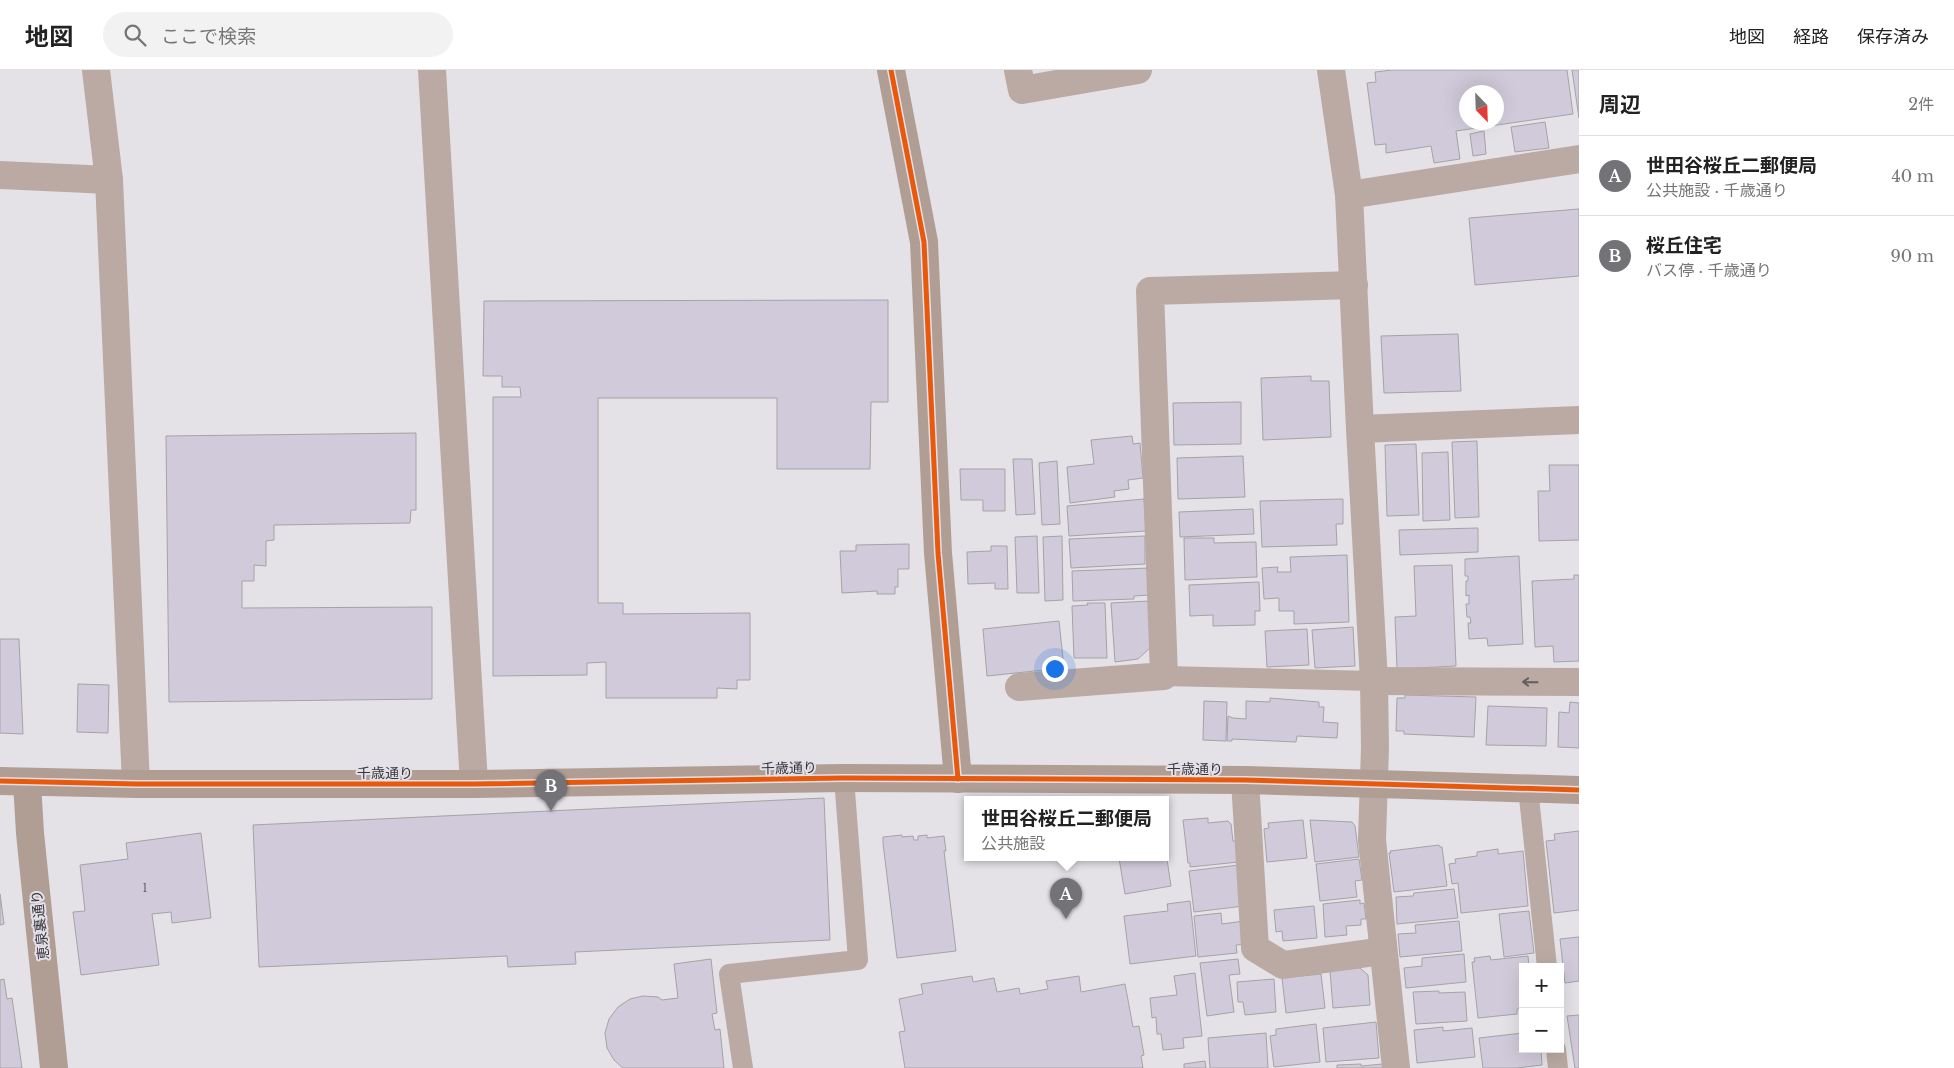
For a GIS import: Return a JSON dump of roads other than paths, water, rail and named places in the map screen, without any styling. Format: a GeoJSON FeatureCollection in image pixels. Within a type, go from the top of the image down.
{"type":"FeatureCollection","features":[{"type":"Feature","properties":{"kind":"street"},"geometry":{"type":"LineString","coordinates":[[96,70],[109,180],[136,784]]}},
{"type":"Feature","properties":{"kind":"street"},"geometry":{"type":"LineString","coordinates":[[432,70],[474,784]]}},
{"type":"Feature","properties":{"kind":"street"},"geometry":{"type":"LineString","coordinates":[[891,70],[924,242],[938,553],[958,779]]}},
{"type":"Feature","properties":{"kind":"street"},"geometry":{"type":"LineString","coordinates":[[1018,70],[1022,90],[1138,70]]}},
{"type":"Feature","properties":{"kind":"street"},"geometry":{"type":"LineString","coordinates":[[1331,70],[1350,195],[1360,429],[1374,681],[1375,747],[1372,840],[1396,1068]]}},
{"type":"Feature","properties":{"kind":"street"},"geometry":{"type":"LineString","coordinates":[[1350,195],[1579,159]]}},
{"type":"Feature","properties":{"kind":"street"},"geometry":{"type":"LineString","coordinates":[[0,176],[109,180]]}},
{"type":"Feature","properties":{"kind":"street"},"geometry":{"type":"LineString","coordinates":[[1019,688],[1164,676],[1150,291],[1354,285]]}},
{"type":"Feature","properties":{"kind":"street"},"geometry":{"type":"LineString","coordinates":[[1360,429],[1579,420]]}},
{"type":"Feature","properties":{"kind":"street"},"geometry":{"type":"LineString","coordinates":[[1374,681],[1579,682]]}},
{"type":"Feature","properties":{"kind":"street","name":"千歳通り"},"geometry":{"type":"LineString","coordinates":[[0,781],[136,784],[474,784],[844,778],[1245,780],[1579,790]]}},
{"type":"Feature","properties":{"kind":"street"},"geometry":{"type":"LineString","coordinates":[[1245,780],[1256,948],[1283,965],[1383,951]]}},
{"type":"Feature","properties":{"kind":"street","name":"恵泉裏通り"},"geometry":{"type":"LineString","coordinates":[[27,783],[30,833],[54,1068]]}},
{"type":"Feature","properties":{"kind":"lane"},"geometry":{"type":"LineString","coordinates":[[1164,676],[1374,681]]}},
{"type":"Feature","properties":{"kind":"lane"},"geometry":{"type":"LineString","coordinates":[[743,1068],[729,974],[858,960],[844,778]]}},
{"type":"Feature","properties":{"kind":"lane"},"geometry":{"type":"LineString","coordinates":[[1528,788],[1547,963]]}},
{"type":"Feature","properties":{"kind":"lane"},"geometry":{"type":"LineString","coordinates":[[1556,1053],[1558,1068]]}},
{"type":"Feature","properties":{"kind":"place","name":"桜丘住宅"},"geometry":{"type":"Point","coordinates":[551,811]}},
{"type":"Feature","properties":{"kind":"place","name":"世田谷桜丘二郵便局"},"geometry":{"type":"Point","coordinates":[1066,919]}}]}
